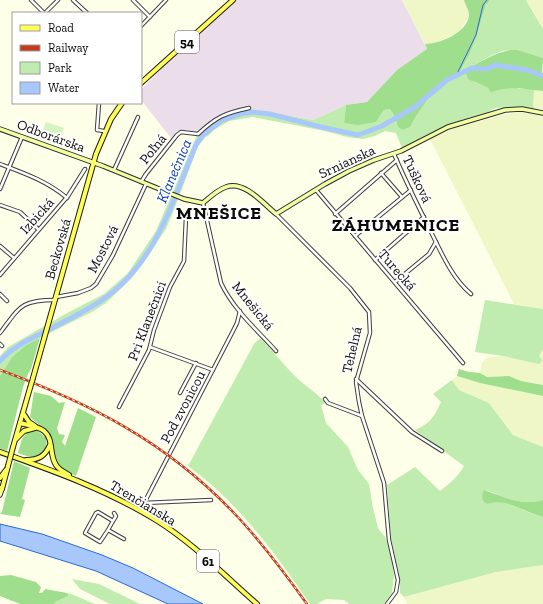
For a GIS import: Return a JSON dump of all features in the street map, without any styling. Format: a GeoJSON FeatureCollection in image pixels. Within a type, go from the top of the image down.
{"type":"FeatureCollection","features":[{"type":"Feature","properties":{"kind":"main road","name":"54"},"geometry":{"type":"LineString","coordinates":[[142,82],[233,0]]}},
{"type":"Feature","properties":{"kind":"main road","name":"Beckovská"},"geometry":{"type":"LineString","coordinates":[[1,488],[104,131],[121,104]]}},
{"type":"Feature","properties":{"kind":"main road"},"geometry":{"type":"LineString","coordinates":[[23,414],[29,422],[37,428]]}},
{"type":"Feature","properties":{"kind":"main road"},"geometry":{"type":"LineString","coordinates":[[20,423],[44,431],[47,435],[56,466],[72,478]]}},
{"type":"Feature","properties":{"kind":"main road"},"geometry":{"type":"LineString","coordinates":[[15,439],[26,429],[37,428]]}},
{"type":"Feature","properties":{"kind":"main road"},"geometry":{"type":"LineString","coordinates":[[23,460],[40,458],[46,454],[50,444]]}},
{"type":"Feature","properties":{"kind":"main road","name":"Trenčianska"},"geometry":{"type":"LineString","coordinates":[[0,452],[99,489],[157,521],[181,539],[256,604]]}},
{"type":"Feature","properties":{"kind":"main road"},"geometry":{"type":"LineString","coordinates":[[0,478],[8,466]]}},
{"type":"Feature","properties":{"kind":"street"},"geometry":{"type":"LineString","coordinates":[[31,0],[44,12]]}},
{"type":"Feature","properties":{"kind":"street"},"geometry":{"type":"LineString","coordinates":[[46,12],[58,0]]}},
{"type":"Feature","properties":{"kind":"street"},"geometry":{"type":"LineString","coordinates":[[73,0],[85,12]]}},
{"type":"Feature","properties":{"kind":"street"},"geometry":{"type":"LineString","coordinates":[[133,0],[150,17]]}},
{"type":"Feature","properties":{"kind":"street"},"geometry":{"type":"LineString","coordinates":[[142,25],[166,0]]}},
{"type":"Feature","properties":{"kind":"street"},"geometry":{"type":"LineString","coordinates":[[99,104],[97,130],[104,131]]}},
{"type":"Feature","properties":{"kind":"street","name":"Poľná"},"geometry":{"type":"LineString","coordinates":[[141,182],[177,135],[182,132],[198,134],[208,124],[219,117],[249,108]]}},
{"type":"Feature","properties":{"kind":"street","name":"Srnianska"},"geometry":{"type":"LineString","coordinates":[[276,214],[361,165],[404,150],[430,135],[448,127],[501,110],[522,109],[543,113]]}},
{"type":"Feature","properties":{"kind":"street"},"geometry":{"type":"LineString","coordinates":[[114,171],[138,117]]}},
{"type":"Feature","properties":{"kind":"street","name":"Odborárska"},"geometry":{"type":"LineString","coordinates":[[0,129],[94,163]]}},
{"type":"Feature","properties":{"kind":"street"},"geometry":{"type":"LineString","coordinates":[[0,189],[22,137]]}},
{"type":"Feature","properties":{"kind":"street","name":"Tušková"},"geometry":{"type":"LineString","coordinates":[[394,154],[451,271],[462,286],[471,294]]}},
{"type":"Feature","properties":{"kind":"street"},"geometry":{"type":"LineString","coordinates":[[335,214],[397,160]]}},
{"type":"Feature","properties":{"kind":"street"},"geometry":{"type":"LineString","coordinates":[[94,163],[184,199],[203,203]]}},
{"type":"Feature","properties":{"kind":"street"},"geometry":{"type":"LineString","coordinates":[[0,164],[44,181],[67,198]]}},
{"type":"Feature","properties":{"kind":"street","name":"Izbická"},"geometry":{"type":"LineString","coordinates":[[0,275],[38,229],[67,198],[85,169]]}},
{"type":"Feature","properties":{"kind":"street"},"geometry":{"type":"LineString","coordinates":[[381,173],[402,197]]}},
{"type":"Feature","properties":{"kind":"street","name":"Mostová"},"geometry":{"type":"LineString","coordinates":[[0,333],[13,314],[26,304],[78,293],[92,288],[96,284],[113,255],[146,184]]}},
{"type":"Feature","properties":{"kind":"street","name":"Tehelná"},"geometry":{"type":"LineString","coordinates":[[203,203],[217,191],[228,186],[243,188],[276,214],[350,288],[369,312],[370,333],[356,379],[362,416],[384,483],[389,540],[398,580],[396,592],[387,604]]}},
{"type":"Feature","properties":{"kind":"street","name":"Turecká"},"geometry":{"type":"LineString","coordinates":[[316,190],[463,363]]}},
{"type":"Feature","properties":{"kind":"street"},"geometry":{"type":"LineString","coordinates":[[355,236],[411,190]]}},
{"type":"Feature","properties":{"kind":"street","name":"Mnešická"},"geometry":{"type":"LineString","coordinates":[[203,203],[221,283],[232,302],[276,351]]}},
{"type":"Feature","properties":{"kind":"street"},"geometry":{"type":"LineString","coordinates":[[0,205],[20,212],[38,229]]}},
{"type":"Feature","properties":{"kind":"street","name":"Pri Klanečnici"},"geometry":{"type":"LineString","coordinates":[[119,407],[150,347],[154,330],[170,287],[184,261],[186,217]]}},
{"type":"Feature","properties":{"kind":"street"},"geometry":{"type":"LineString","coordinates":[[375,260],[424,217]]}},
{"type":"Feature","properties":{"kind":"street"},"geometry":{"type":"LineString","coordinates":[[395,282],[429,254],[436,242]]}},
{"type":"Feature","properties":{"kind":"street"},"geometry":{"type":"LineString","coordinates":[[0,246],[14,258]]}},
{"type":"Feature","properties":{"kind":"street"},"geometry":{"type":"LineString","coordinates":[[0,294],[7,301]]}},
{"type":"Feature","properties":{"kind":"street","name":"Pod zvonicou"},"geometry":{"type":"LineString","coordinates":[[140,511],[214,370],[237,323],[240,311]]}},
{"type":"Feature","properties":{"kind":"street"},"geometry":{"type":"LineString","coordinates":[[150,347],[214,370]]}},
{"type":"Feature","properties":{"kind":"street"},"geometry":{"type":"LineString","coordinates":[[180,393],[196,363]]}},
{"type":"Feature","properties":{"kind":"street"},"geometry":{"type":"LineString","coordinates":[[356,379],[412,432],[442,451]]}},
{"type":"Feature","properties":{"kind":"street"},"geometry":{"type":"LineString","coordinates":[[325,399],[328,403],[362,416]]}},
{"type":"Feature","properties":{"kind":"street"},"geometry":{"type":"LineString","coordinates":[[0,495],[1,488]]}},
{"type":"Feature","properties":{"kind":"street"},"geometry":{"type":"LineString","coordinates":[[144,503],[211,500]]}},
{"type":"Feature","properties":{"kind":"street"},"geometry":{"type":"LineString","coordinates":[[113,521],[99,512],[96,513],[85,533],[100,542],[108,530],[116,516],[114,513]]}},
{"type":"Feature","properties":{"kind":"street"},"geometry":{"type":"LineString","coordinates":[[108,530],[124,539]]}},
{"type":"Feature","properties":{"kind":"shaded area"},"geometry":{"type":"Polygon","coordinates":[[[236,0],[402,0],[427,49],[397,70],[367,102],[346,105],[313,120],[252,109],[208,122],[196,132],[185,130],[177,131],[171,138],[142,101],[142,89],[162,68],[236,0]]]}},
{"type":"Feature","properties":{"kind":"green space"},"geometry":{"type":"Polygon","coordinates":[[[402,0],[464,0],[469,13],[468,18],[458,33],[432,44],[425,44],[402,0]]]}},
{"type":"Feature","properties":{"kind":"green space"},"geometry":{"type":"Polygon","coordinates":[[[464,0],[490,0],[486,5],[469,55],[460,70],[429,98],[410,127],[402,130],[398,127],[394,115],[390,109],[384,110],[376,122],[358,125],[344,123],[346,105],[367,102],[397,70],[427,49],[425,44],[438,42],[452,36],[464,27],[469,15],[464,0]]]}},
{"type":"Feature","properties":{"kind":"green space"},"geometry":{"type":"Polygon","coordinates":[[[490,0],[526,0],[543,29],[543,58],[518,50],[502,51],[465,70],[474,82],[488,88],[491,93],[503,88],[514,87],[519,89],[529,88],[534,90],[533,106],[535,109],[522,107],[495,108],[428,134],[402,148],[396,133],[385,131],[375,136],[363,139],[253,117],[229,121],[214,130],[207,137],[206,136],[198,146],[166,229],[131,279],[106,303],[92,312],[26,345],[12,357],[0,376],[0,356],[8,347],[104,294],[128,273],[156,231],[196,137],[196,132],[208,122],[252,109],[313,120],[346,105],[344,123],[376,122],[384,110],[390,109],[394,115],[398,127],[402,130],[410,126],[417,113],[438,89],[453,79],[481,20],[486,5],[490,0]]]}},
{"type":"Feature","properties":{"kind":"green space"},"geometry":{"type":"Polygon","coordinates":[[[526,0],[543,0],[543,29],[534,12],[526,0]]]}},
{"type":"Feature","properties":{"kind":"green space"},"geometry":{"type":"Polygon","coordinates":[[[518,50],[543,58],[543,91],[510,88],[491,93],[488,88],[468,79],[465,70],[504,51],[518,50]]]}},
{"type":"Feature","properties":{"kind":"green space"},"geometry":{"type":"Polygon","coordinates":[[[534,90],[543,91],[543,109],[535,109],[533,106],[534,90]]]}},
{"type":"Feature","properties":{"kind":"green space"},"geometry":{"type":"Polygon","coordinates":[[[522,112],[543,116],[543,309],[514,304],[430,139],[453,128],[501,115],[522,112]]]}},
{"type":"Feature","properties":{"kind":"green space"},"geometry":{"type":"Polygon","coordinates":[[[46,122],[64,128],[59,142],[41,135],[46,122]]]}},
{"type":"Feature","properties":{"kind":"green space"},"geometry":{"type":"Polygon","coordinates":[[[485,300],[543,309],[543,349],[539,356],[542,360],[541,363],[538,364],[503,356],[475,352],[485,300]]]}},
{"type":"Feature","properties":{"kind":"green space"},"geometry":{"type":"Polygon","coordinates":[[[40,338],[31,369],[23,387],[7,451],[0,449],[0,376],[12,357],[26,345],[40,338]]]}},
{"type":"Feature","properties":{"kind":"green space"},"geometry":{"type":"Polygon","coordinates":[[[260,338],[291,372],[326,403],[321,405],[326,423],[348,447],[358,470],[369,484],[378,528],[385,537],[390,550],[394,575],[392,593],[384,604],[349,604],[344,600],[326,599],[317,604],[310,604],[284,566],[240,512],[206,480],[188,466],[254,344],[260,338]]]}},
{"type":"Feature","properties":{"kind":"green space"},"geometry":{"type":"Polygon","coordinates":[[[543,349],[543,385],[521,381],[509,376],[487,377],[480,373],[482,363],[487,357],[503,356],[538,364],[539,356],[543,349]]]}},
{"type":"Feature","properties":{"kind":"green space"},"geometry":{"type":"Polygon","coordinates":[[[459,369],[480,373],[487,377],[509,376],[521,381],[543,385],[543,396],[480,383],[457,376],[459,369]]]}},
{"type":"Feature","properties":{"kind":"green space"},"geometry":{"type":"Polygon","coordinates":[[[457,376],[480,383],[543,396],[543,447],[513,435],[489,403],[459,390],[452,380],[457,376]]]}},
{"type":"Feature","properties":{"kind":"green space"},"geometry":{"type":"Polygon","coordinates":[[[452,380],[459,390],[489,403],[513,435],[543,447],[543,500],[528,502],[514,500],[485,490],[494,501],[506,503],[543,517],[543,565],[496,572],[404,597],[400,593],[400,580],[391,539],[387,485],[415,467],[440,491],[462,470],[464,466],[415,430],[428,422],[434,416],[439,407],[441,402],[433,394],[452,380]]]}},
{"type":"Feature","properties":{"kind":"green space"},"geometry":{"type":"Polygon","coordinates":[[[34,392],[51,396],[59,403],[65,402],[57,428],[59,434],[65,435],[62,442],[65,446],[78,408],[96,417],[76,476],[65,471],[55,462],[49,433],[30,417],[34,392]]]}},
{"type":"Feature","properties":{"kind":"green space"},"geometry":{"type":"Polygon","coordinates":[[[38,431],[46,438],[45,450],[39,456],[34,457],[18,453],[22,439],[27,432],[38,431]]]}},
{"type":"Feature","properties":{"kind":"green space"},"geometry":{"type":"Polygon","coordinates":[[[14,461],[30,468],[22,499],[25,500],[20,517],[0,514],[2,512],[14,461]]]}},
{"type":"Feature","properties":{"kind":"green space"},"geometry":{"type":"Polygon","coordinates":[[[484,490],[513,500],[535,502],[543,500],[543,517],[508,504],[494,502],[487,504],[483,501],[482,496],[484,490]]]}},
{"type":"Feature","properties":{"kind":"green space"},"geometry":{"type":"Polygon","coordinates":[[[543,565],[543,604],[407,604],[404,597],[496,572],[543,565]]]}},
{"type":"Feature","properties":{"kind":"green space"},"geometry":{"type":"Polygon","coordinates":[[[11,575],[36,582],[41,587],[39,593],[42,593],[45,589],[67,593],[69,595],[54,604],[20,604],[0,596],[0,576],[11,575]]]}},
{"type":"Feature","properties":{"kind":"green space"},"geometry":{"type":"Polygon","coordinates":[[[72,579],[99,584],[140,604],[110,604],[80,589],[72,579]]]}},
{"type":"Feature","properties":{"kind":"green space"},"geometry":{"type":"Polygon","coordinates":[[[69,593],[95,604],[54,604],[69,595],[69,593]]]}},
{"type":"Feature","properties":{"kind":"water"},"geometry":{"type":"Polygon","coordinates":[[[0,524],[42,534],[102,555],[133,568],[203,604],[168,604],[96,571],[0,541],[0,524]]]}},
{"type":"Feature","properties":{"kind":"waterway"},"geometry":{"type":"LineString","coordinates":[[456,76],[476,35],[483,5],[487,0]]}},
{"type":"Feature","properties":{"kind":"waterway","name":"Klanečnica"},"geometry":{"type":"LineString","coordinates":[[0,361],[12,350],[25,342],[91,307],[113,292],[130,275],[145,256],[157,236],[168,214],[196,145],[203,135],[221,121],[240,114],[252,112],[270,114],[358,135],[382,126],[415,107],[447,80],[472,68],[487,69],[495,65],[527,70],[543,76]]}},
{"type":"Feature","properties":{"kind":"railway"},"geometry":{"type":"LineString","coordinates":[[0,370],[96,411],[125,427],[181,465],[207,487],[253,534],[272,556],[307,604]]}},
{"type":"Feature","properties":{"kind":"district","name":"MNEŠICE"},"geometry":{"type":"Point","coordinates":[219,213]}},
{"type":"Feature","properties":{"kind":"district","name":"ZÁHUMENICE"},"geometry":{"type":"Point","coordinates":[396,225]}}]}
